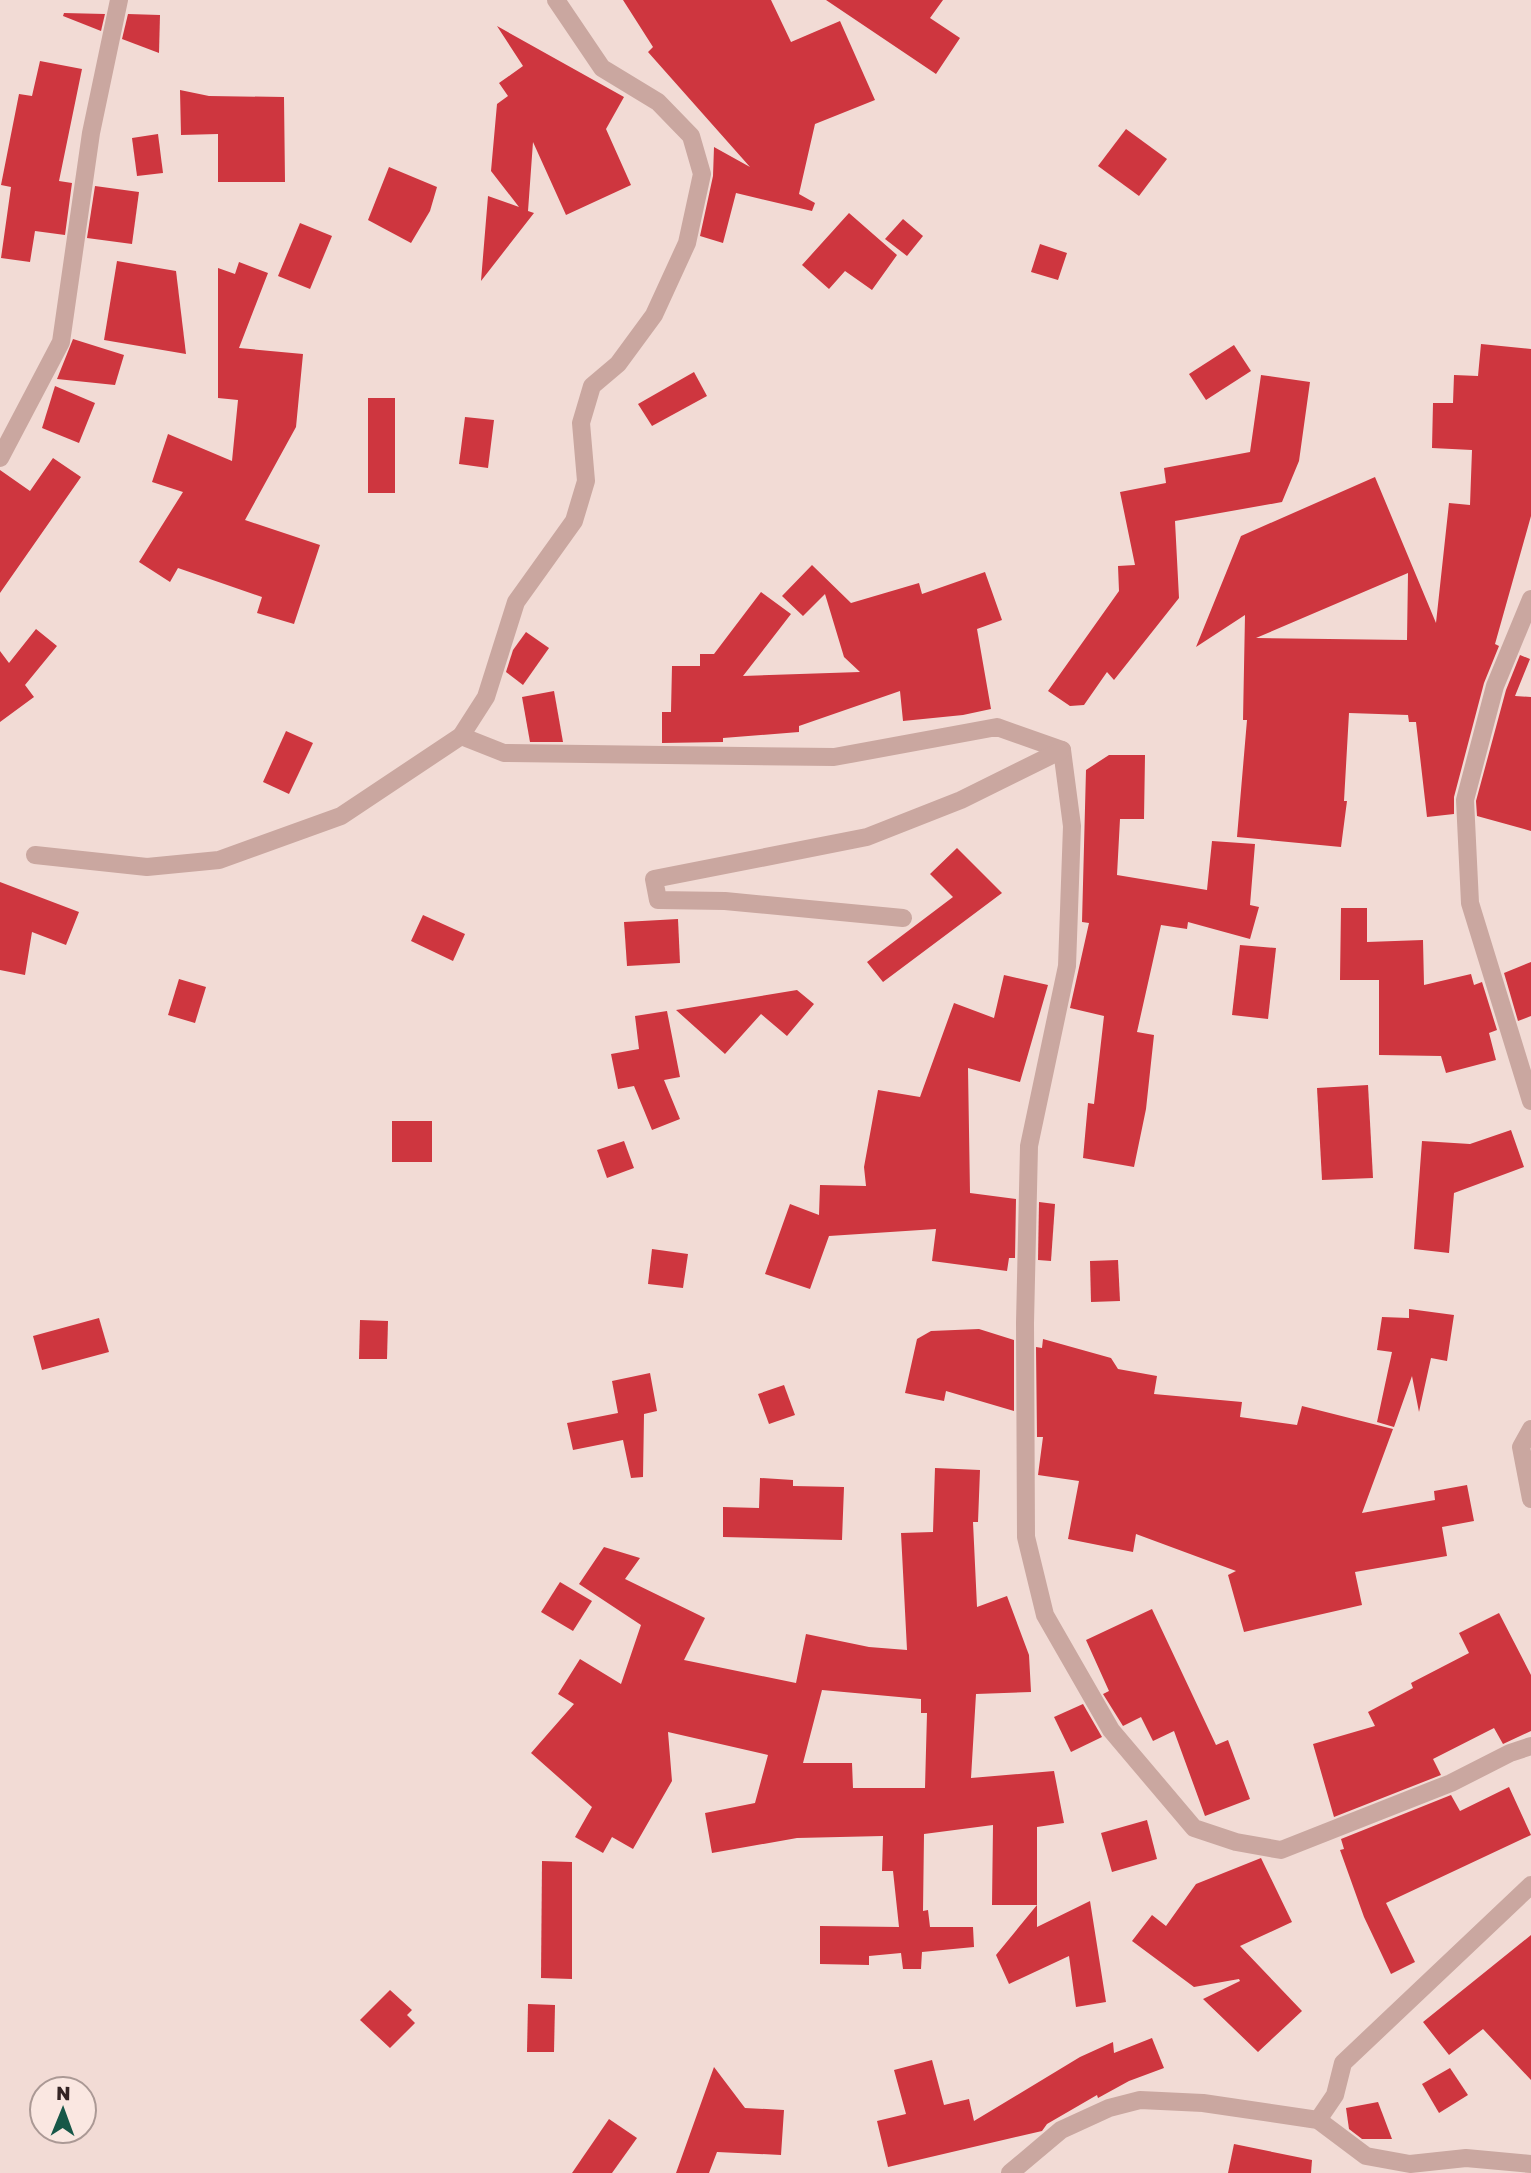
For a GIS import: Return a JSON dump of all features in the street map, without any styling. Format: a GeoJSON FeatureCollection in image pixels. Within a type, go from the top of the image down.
{"type":"FeatureCollection","features":[{"type":"Feature","properties":{"kind":"street"},"geometry":{"type":"LineString","coordinates":[[0,458],[61,342],[91,133],[119,0]]}},
{"type":"Feature","properties":{"kind":"street"},"geometry":{"type":"LineString","coordinates":[[35,855],[147,867],[219,860],[341,817],[461,736],[486,697],[516,602],[573,521],[586,481],[581,423],[592,386],[618,364],[654,315],[687,243],[702,174],[691,136],[657,102],[602,68],[556,0]]}},
{"type":"Feature","properties":{"kind":"street"},"geometry":{"type":"LineString","coordinates":[[1531,599],[1495,686],[1465,800],[1470,903],[1531,1101]]}},
{"type":"Feature","properties":{"kind":"street"},"geometry":{"type":"LineString","coordinates":[[461,736],[504,753],[834,757],[997,727],[1062,750]]}},
{"type":"Feature","properties":{"kind":"street"},"geometry":{"type":"LineString","coordinates":[[903,918],[725,901],[658,900],[654,879],[867,836],[961,800],[1062,750]]}},
{"type":"Feature","properties":{"kind":"street"},"geometry":{"type":"LineString","coordinates":[[1062,750],[1072,826],[1067,966],[1029,1146],[1025,1323],[1026,1537],[1045,1615],[1111,1730],[1194,1828],[1236,1842],[1282,1850],[1451,1783],[1510,1753],[1531,1746]]}},
{"type":"Feature","properties":{"kind":"street"},"geometry":{"type":"LineString","coordinates":[[1531,1429],[1521,1447],[1531,1499]]}},
{"type":"Feature","properties":{"kind":"street"},"geometry":{"type":"LineString","coordinates":[[1318,2120],[1335,2095],[1343,2063],[1531,1885]]}},
{"type":"Feature","properties":{"kind":"street"},"geometry":{"type":"LineString","coordinates":[[1010,2173],[1061,2130],[1109,2108],[1140,2100],[1203,2103],[1318,2120],[1366,2156],[1410,2164],[1466,2158],[1531,2164]]}},
{"type":"Feature","properties":{"kind":"building"},"geometry":{"type":"Polygon","coordinates":[[[623,0],[771,0],[791,42],[840,21],[875,100],[815,124],[799,194],[815,203],[812,211],[736,193],[723,243],[700,236],[713,176],[714,147],[750,167],[648,52],[653,47],[623,0]]]}},
{"type":"Feature","properties":{"kind":"building"},"geometry":{"type":"Polygon","coordinates":[[[826,0],[943,0],[930,18],[960,38],[936,74],[826,0]]]}},
{"type":"Feature","properties":{"kind":"building"},"geometry":{"type":"Polygon","coordinates":[[[64,13],[105,14],[101,31],[63,16],[64,13]]]}},
{"type":"Feature","properties":{"kind":"building"},"geometry":{"type":"Polygon","coordinates":[[[128,14],[160,15],[159,53],[122,39],[128,14]]]}},
{"type":"Feature","properties":{"kind":"building"},"geometry":{"type":"Polygon","coordinates":[[[497,26],[624,97],[606,129],[631,185],[566,215],[533,142],[528,211],[534,213],[481,281],[488,196],[519,207],[491,171],[497,104],[508,96],[499,83],[523,66],[497,26]]]}},
{"type":"Feature","properties":{"kind":"building"},"geometry":{"type":"Polygon","coordinates":[[[40,61],[82,69],[59,181],[72,183],[65,235],[35,231],[30,262],[1,258],[11,187],[1,185],[19,94],[32,96],[40,61]]]}},
{"type":"Feature","properties":{"kind":"building"},"geometry":{"type":"Polygon","coordinates":[[[180,90],[209,96],[284,97],[285,182],[218,182],[218,134],[181,135],[180,90]]]}},
{"type":"Feature","properties":{"kind":"building"},"geometry":{"type":"Polygon","coordinates":[[[1126,129],[1167,159],[1139,196],[1098,166],[1126,129]]]}},
{"type":"Feature","properties":{"kind":"building"},"geometry":{"type":"Polygon","coordinates":[[[158,134],[163,173],[137,176],[132,138],[158,134]]]}},
{"type":"Feature","properties":{"kind":"building"},"geometry":{"type":"Polygon","coordinates":[[[389,167],[437,187],[430,211],[411,243],[368,220],[389,167]]]}},
{"type":"Feature","properties":{"kind":"building"},"geometry":{"type":"Polygon","coordinates":[[[95,186],[139,192],[132,244],[87,238],[95,186]]]}},
{"type":"Feature","properties":{"kind":"building"},"geometry":{"type":"Polygon","coordinates":[[[849,213],[897,255],[872,290],[845,271],[829,289],[802,265],[849,213]]]}},
{"type":"Feature","properties":{"kind":"building"},"geometry":{"type":"Polygon","coordinates":[[[903,219],[923,236],[907,256],[885,239],[903,219]]]}},
{"type":"Feature","properties":{"kind":"building"},"geometry":{"type":"Polygon","coordinates":[[[300,223],[332,236],[310,289],[278,276],[300,223]]]}},
{"type":"Feature","properties":{"kind":"building"},"geometry":{"type":"Polygon","coordinates":[[[1040,244],[1067,253],[1058,280],[1031,272],[1040,244]]]}},
{"type":"Feature","properties":{"kind":"building"},"geometry":{"type":"Polygon","coordinates":[[[117,261],[176,271],[186,354],[104,340],[117,261]]]}},
{"type":"Feature","properties":{"kind":"building"},"geometry":{"type":"Polygon","coordinates":[[[239,262],[268,273],[239,348],[303,354],[296,427],[245,520],[320,545],[294,624],[257,613],[262,597],[178,568],[170,582],[139,562],[183,492],[152,482],[168,434],[232,461],[238,400],[218,398],[218,268],[235,274],[239,262]]]}},
{"type":"Feature","properties":{"kind":"building"},"geometry":{"type":"Polygon","coordinates":[[[73,339],[124,355],[115,385],[57,379],[73,339]]]}},
{"type":"Feature","properties":{"kind":"building"},"geometry":{"type":"Polygon","coordinates":[[[1481,344],[1531,349],[1531,516],[1495,644],[1499,646],[1484,683],[1454,797],[1454,814],[1427,817],[1416,722],[1409,722],[1408,715],[1349,713],[1344,801],[1347,801],[1341,847],[1237,837],[1247,720],[1243,720],[1245,615],[1196,647],[1241,536],[1375,477],[1436,623],[1449,503],[1470,505],[1472,450],[1432,448],[1433,403],[1453,403],[1454,375],[1478,376],[1481,344]],[[1408,573],[1256,638],[1407,640],[1408,573]]]}},
{"type":"Feature","properties":{"kind":"building"},"geometry":{"type":"Polygon","coordinates":[[[1234,345],[1251,371],[1206,400],[1189,374],[1234,345]]]}},
{"type":"Feature","properties":{"kind":"building"},"geometry":{"type":"Polygon","coordinates":[[[694,372],[707,396],[652,426],[638,404],[694,372]]]}},
{"type":"Feature","properties":{"kind":"building"},"geometry":{"type":"Polygon","coordinates":[[[1261,375],[1310,382],[1299,461],[1282,502],[1175,521],[1179,598],[1114,680],[1107,672],[1084,705],[1070,706],[1048,691],[1119,591],[1118,566],[1135,565],[1120,492],[1166,483],[1164,468],[1250,452],[1261,375]]]}},
{"type":"Feature","properties":{"kind":"building"},"geometry":{"type":"Polygon","coordinates":[[[55,386],[95,403],[79,443],[42,428],[55,386]]]}},
{"type":"Feature","properties":{"kind":"building"},"geometry":{"type":"Polygon","coordinates":[[[368,398],[395,398],[395,493],[368,493],[368,398]]]}},
{"type":"Feature","properties":{"kind":"building"},"geometry":{"type":"Polygon","coordinates":[[[465,417],[494,420],[488,468],[459,464],[465,417]]]}},
{"type":"Feature","properties":{"kind":"building"},"geometry":{"type":"Polygon","coordinates":[[[53,458],[81,477],[0,593],[0,470],[30,491],[53,458]]]}},
{"type":"Feature","properties":{"kind":"building"},"geometry":{"type":"Polygon","coordinates":[[[812,565],[851,603],[919,583],[922,594],[985,572],[1002,620],[977,629],[991,709],[963,715],[903,721],[900,691],[799,726],[799,732],[723,738],[723,742],[662,743],[662,712],[671,712],[672,666],[700,666],[700,654],[714,654],[761,592],[791,614],[743,676],[860,672],[844,657],[825,594],[803,616],[782,596],[812,565]]]}},
{"type":"Feature","properties":{"kind":"building"},"geometry":{"type":"Polygon","coordinates":[[[36,629],[57,646],[25,685],[34,697],[0,722],[0,651],[9,663],[36,629]]]}},
{"type":"Feature","properties":{"kind":"building"},"geometry":{"type":"Polygon","coordinates":[[[526,632],[549,648],[523,685],[506,672],[513,650],[526,632]]]}},
{"type":"Feature","properties":{"kind":"building"},"geometry":{"type":"Polygon","coordinates":[[[1520,655],[1530,659],[1515,696],[1531,697],[1531,831],[1477,816],[1476,801],[1506,690],[1520,655]]]}},
{"type":"Feature","properties":{"kind":"building"},"geometry":{"type":"Polygon","coordinates":[[[554,691],[563,742],[530,742],[522,697],[554,691]]]}},
{"type":"Feature","properties":{"kind":"building"},"geometry":{"type":"Polygon","coordinates":[[[286,731],[313,743],[289,794],[263,782],[286,731]]]}},
{"type":"Feature","properties":{"kind":"building"},"geometry":{"type":"Polygon","coordinates":[[[1109,755],[1145,755],[1144,819],[1120,819],[1117,875],[1207,890],[1212,841],[1255,844],[1250,905],[1259,907],[1250,939],[1188,922],[1187,929],[1161,925],[1137,1032],[1154,1035],[1146,1109],[1134,1167],[1083,1158],[1088,1103],[1094,1104],[1104,1016],[1070,1008],[1089,923],[1082,922],[1086,770],[1109,755]]]}},
{"type":"Feature","properties":{"kind":"building"},"geometry":{"type":"Polygon","coordinates":[[[957,848],[1002,893],[883,982],[867,962],[953,897],[930,874],[957,848]]]}},
{"type":"Feature","properties":{"kind":"building"},"geometry":{"type":"Polygon","coordinates":[[[0,882],[79,912],[66,945],[32,932],[25,975],[0,970],[0,882]]]}},
{"type":"Feature","properties":{"kind":"building"},"geometry":{"type":"Polygon","coordinates":[[[1341,908],[1367,908],[1367,942],[1423,940],[1424,985],[1471,974],[1474,985],[1482,982],[1497,1030],[1489,1033],[1496,1060],[1446,1073],[1441,1056],[1379,1055],[1379,980],[1340,980],[1341,908]]]}},
{"type":"Feature","properties":{"kind":"building"},"geometry":{"type":"Polygon","coordinates":[[[423,915],[465,934],[453,961],[411,941],[423,915]]]}},
{"type":"Feature","properties":{"kind":"building"},"geometry":{"type":"Polygon","coordinates":[[[678,919],[680,963],[627,966],[624,922],[678,919]]]}},
{"type":"Feature","properties":{"kind":"building"},"geometry":{"type":"Polygon","coordinates":[[[1240,945],[1276,948],[1268,1019],[1232,1015],[1240,945]]]}},
{"type":"Feature","properties":{"kind":"building"},"geometry":{"type":"Polygon","coordinates":[[[1531,962],[1531,1016],[1518,1021],[1504,973],[1531,962]]]}},
{"type":"Feature","properties":{"kind":"building"},"geometry":{"type":"Polygon","coordinates":[[[1004,975],[1048,985],[1020,1082],[968,1068],[970,1193],[1016,1199],[1015,1258],[1009,1258],[1007,1271],[932,1261],[936,1229],[829,1236],[810,1289],[765,1274],[790,1204],[819,1215],[820,1185],[866,1186],[864,1167],[878,1090],[920,1097],[954,1003],[994,1018],[1004,975]]]}},
{"type":"Feature","properties":{"kind":"building"},"geometry":{"type":"Polygon","coordinates":[[[179,979],[206,987],[195,1023],[168,1015],[179,979]]]}},
{"type":"Feature","properties":{"kind":"building"},"geometry":{"type":"Polygon","coordinates":[[[797,990],[814,1004],[787,1036],[761,1014],[725,1054],[676,1010],[797,990]]]}},
{"type":"Feature","properties":{"kind":"building"},"geometry":{"type":"Polygon","coordinates":[[[667,1011],[680,1077],[664,1080],[680,1119],[652,1130],[634,1086],[618,1089],[611,1054],[639,1049],[635,1016],[667,1011]]]}},
{"type":"Feature","properties":{"kind":"building"},"geometry":{"type":"Polygon","coordinates":[[[1368,1085],[1373,1178],[1322,1180],[1317,1088],[1368,1085]]]}},
{"type":"Feature","properties":{"kind":"building"},"geometry":{"type":"Polygon","coordinates":[[[392,1121],[432,1121],[432,1162],[392,1162],[392,1121]]]}},
{"type":"Feature","properties":{"kind":"building"},"geometry":{"type":"Polygon","coordinates":[[[1511,1130],[1524,1167],[1454,1193],[1449,1253],[1414,1249],[1422,1141],[1470,1144],[1511,1130]]]}},
{"type":"Feature","properties":{"kind":"building"},"geometry":{"type":"Polygon","coordinates":[[[624,1141],[634,1168],[607,1178],[597,1150],[624,1141]]]}},
{"type":"Feature","properties":{"kind":"building"},"geometry":{"type":"Polygon","coordinates":[[[1039,1202],[1055,1204],[1051,1261],[1038,1260],[1039,1202]]]}},
{"type":"Feature","properties":{"kind":"building"},"geometry":{"type":"Polygon","coordinates":[[[652,1249],[688,1254],[683,1288],[648,1284],[652,1249]]]}},
{"type":"Feature","properties":{"kind":"building"},"geometry":{"type":"Polygon","coordinates":[[[1118,1260],[1120,1301],[1091,1302],[1090,1261],[1118,1260]]]}},
{"type":"Feature","properties":{"kind":"building"},"geometry":{"type":"Polygon","coordinates":[[[1409,1309],[1454,1315],[1447,1361],[1431,1358],[1419,1412],[1412,1376],[1394,1427],[1377,1422],[1392,1352],[1377,1350],[1382,1317],[1409,1318],[1409,1309]]]}},
{"type":"Feature","properties":{"kind":"building"},"geometry":{"type":"Polygon","coordinates":[[[99,1318],[109,1352],[42,1370],[33,1336],[99,1318]]]}},
{"type":"Feature","properties":{"kind":"building"},"geometry":{"type":"Polygon","coordinates":[[[360,1320],[388,1321],[387,1359],[359,1359],[360,1320]]]}},
{"type":"Feature","properties":{"kind":"building"},"geometry":{"type":"Polygon","coordinates":[[[979,1329],[1014,1340],[1014,1411],[946,1391],[944,1401],[905,1393],[917,1339],[931,1331],[979,1329]]]}},
{"type":"Feature","properties":{"kind":"building"},"geometry":{"type":"Polygon","coordinates":[[[1043,1339],[1111,1358],[1118,1369],[1157,1376],[1154,1394],[1242,1402],[1240,1417],[1297,1425],[1302,1406],[1393,1429],[1362,1513],[1435,1500],[1434,1491],[1467,1485],[1474,1521],[1442,1527],[1447,1556],[1355,1572],[1362,1605],[1244,1632],[1228,1575],[1236,1571],[1136,1534],[1133,1552],[1068,1539],[1079,1481],[1038,1475],[1043,1437],[1037,1437],[1036,1347],[1042,1348],[1043,1339]]]}},
{"type":"Feature","properties":{"kind":"building"},"geometry":{"type":"Polygon","coordinates":[[[650,1373],[657,1411],[644,1414],[643,1477],[631,1478],[623,1440],[573,1450],[567,1423],[618,1413],[612,1381],[650,1373]]]}},
{"type":"Feature","properties":{"kind":"building"},"geometry":{"type":"Polygon","coordinates":[[[784,1385],[795,1415],[769,1424],[758,1394],[784,1385]]]}},
{"type":"Feature","properties":{"kind":"building"},"geometry":{"type":"Polygon","coordinates":[[[935,1468],[980,1470],[978,1522],[973,1522],[977,1607],[1007,1596],[1029,1655],[1031,1692],[976,1694],[971,1778],[1054,1771],[1064,1823],[1037,1827],[1037,1905],[992,1905],[993,1825],[924,1834],[923,1911],[928,1910],[930,1927],[973,1927],[974,1947],[922,1952],[921,1969],[903,1969],[901,1953],[869,1956],[869,1965],[820,1964],[820,1926],[899,1927],[893,1871],[882,1871],[883,1836],[797,1838],[712,1853],[705,1813],[755,1803],[768,1755],[668,1732],[672,1781],[633,1849],[612,1837],[603,1853],[575,1837],[592,1807],[531,1753],[574,1704],[558,1694],[580,1659],[621,1684],[641,1625],[579,1584],[604,1547],[640,1558],[625,1579],[705,1618],[684,1660],[796,1683],[806,1634],[869,1647],[907,1650],[901,1533],[933,1532],[935,1468]],[[822,1690],[803,1763],[852,1763],[853,1788],[925,1788],[927,1713],[921,1713],[921,1699],[822,1690]]]}},
{"type":"Feature","properties":{"kind":"building"},"geometry":{"type":"Polygon","coordinates":[[[760,1478],[793,1480],[793,1486],[844,1487],[842,1540],[723,1537],[723,1507],[759,1508],[760,1478]]]}},
{"type":"Feature","properties":{"kind":"building"},"geometry":{"type":"Polygon","coordinates":[[[560,1582],[592,1601],[573,1631],[541,1612],[560,1582]]]}},
{"type":"Feature","properties":{"kind":"building"},"geometry":{"type":"Polygon","coordinates":[[[1152,1609],[1216,1745],[1228,1740],[1250,1799],[1205,1816],[1174,1731],[1153,1741],[1141,1717],[1123,1726],[1103,1694],[1109,1691],[1086,1640],[1152,1609]]]}},
{"type":"Feature","properties":{"kind":"building"},"geometry":{"type":"Polygon","coordinates":[[[1499,1613],[1531,1675],[1531,1731],[1503,1744],[1494,1728],[1433,1759],[1441,1775],[1334,1817],[1313,1744],[1375,1726],[1368,1712],[1413,1688],[1411,1683],[1469,1653],[1459,1633],[1499,1613]]]}},
{"type":"Feature","properties":{"kind":"building"},"geometry":{"type":"Polygon","coordinates":[[[1083,1704],[1102,1737],[1071,1752],[1054,1717],[1083,1704]]]}},
{"type":"Feature","properties":{"kind":"building"},"geometry":{"type":"Polygon","coordinates":[[[1509,1787],[1531,1835],[1386,1903],[1415,1962],[1391,1974],[1364,1917],[1340,1850],[1344,1849],[1341,1839],[1451,1795],[1460,1811],[1509,1787]]]}},
{"type":"Feature","properties":{"kind":"building"},"geometry":{"type":"Polygon","coordinates":[[[1147,1820],[1157,1859],[1112,1872],[1101,1833],[1147,1820]]]}},
{"type":"Feature","properties":{"kind":"building"},"geometry":{"type":"Polygon","coordinates":[[[1261,1858],[1292,1922],[1240,1946],[1302,2011],[1258,2052],[1203,1999],[1240,1981],[1239,1979],[1194,1987],[1132,1941],[1152,1915],[1166,1926],[1196,1884],[1261,1858]]]}},
{"type":"Feature","properties":{"kind":"building"},"geometry":{"type":"Polygon","coordinates":[[[542,1861],[572,1862],[572,1979],[541,1978],[542,1861]]]}},
{"type":"Feature","properties":{"kind":"building"},"geometry":{"type":"Polygon","coordinates":[[[1090,1901],[1106,2002],[1076,2007],[1069,1956],[1009,1984],[996,1955],[1037,1905],[1037,1927],[1090,1901]]]}},
{"type":"Feature","properties":{"kind":"building"},"geometry":{"type":"Polygon","coordinates":[[[1531,1935],[1531,2080],[1483,2029],[1449,2055],[1423,2022],[1531,1935]]]}},
{"type":"Feature","properties":{"kind":"building"},"geometry":{"type":"Polygon","coordinates":[[[390,1990],[412,2010],[407,2015],[415,2023],[390,2048],[360,2020],[390,1990]]]}},
{"type":"Feature","properties":{"kind":"building"},"geometry":{"type":"Polygon","coordinates":[[[528,2004],[555,2005],[554,2052],[527,2052],[528,2004]]]}},
{"type":"Feature","properties":{"kind":"building"},"geometry":{"type":"Polygon","coordinates":[[[1152,2038],[1164,2068],[1129,2081],[1098,2098],[1097,2095],[1047,2124],[1042,2131],[888,2167],[877,2121],[906,2114],[894,2070],[932,2060],[944,2105],[969,2099],[974,2121],[1080,2057],[1113,2042],[1114,2053],[1152,2038]]]}},
{"type":"Feature","properties":{"kind":"building"},"geometry":{"type":"Polygon","coordinates":[[[714,2067],[745,2108],[784,2110],[781,2155],[717,2152],[709,2173],[676,2173],[714,2067]]]}},
{"type":"Feature","properties":{"kind":"building"},"geometry":{"type":"Polygon","coordinates":[[[1450,2068],[1468,2095],[1439,2113],[1422,2084],[1450,2068]]]}},
{"type":"Feature","properties":{"kind":"building"},"geometry":{"type":"Polygon","coordinates":[[[1378,2102],[1392,2139],[1362,2139],[1349,2129],[1346,2108],[1378,2102]]]}},
{"type":"Feature","properties":{"kind":"building"},"geometry":{"type":"Polygon","coordinates":[[[609,2119],[637,2138],[612,2173],[572,2173],[609,2119]]]}},
{"type":"Feature","properties":{"kind":"building"},"geometry":{"type":"Polygon","coordinates":[[[1234,2144],[1312,2160],[1311,2173],[1228,2173],[1234,2144]]]}}]}
